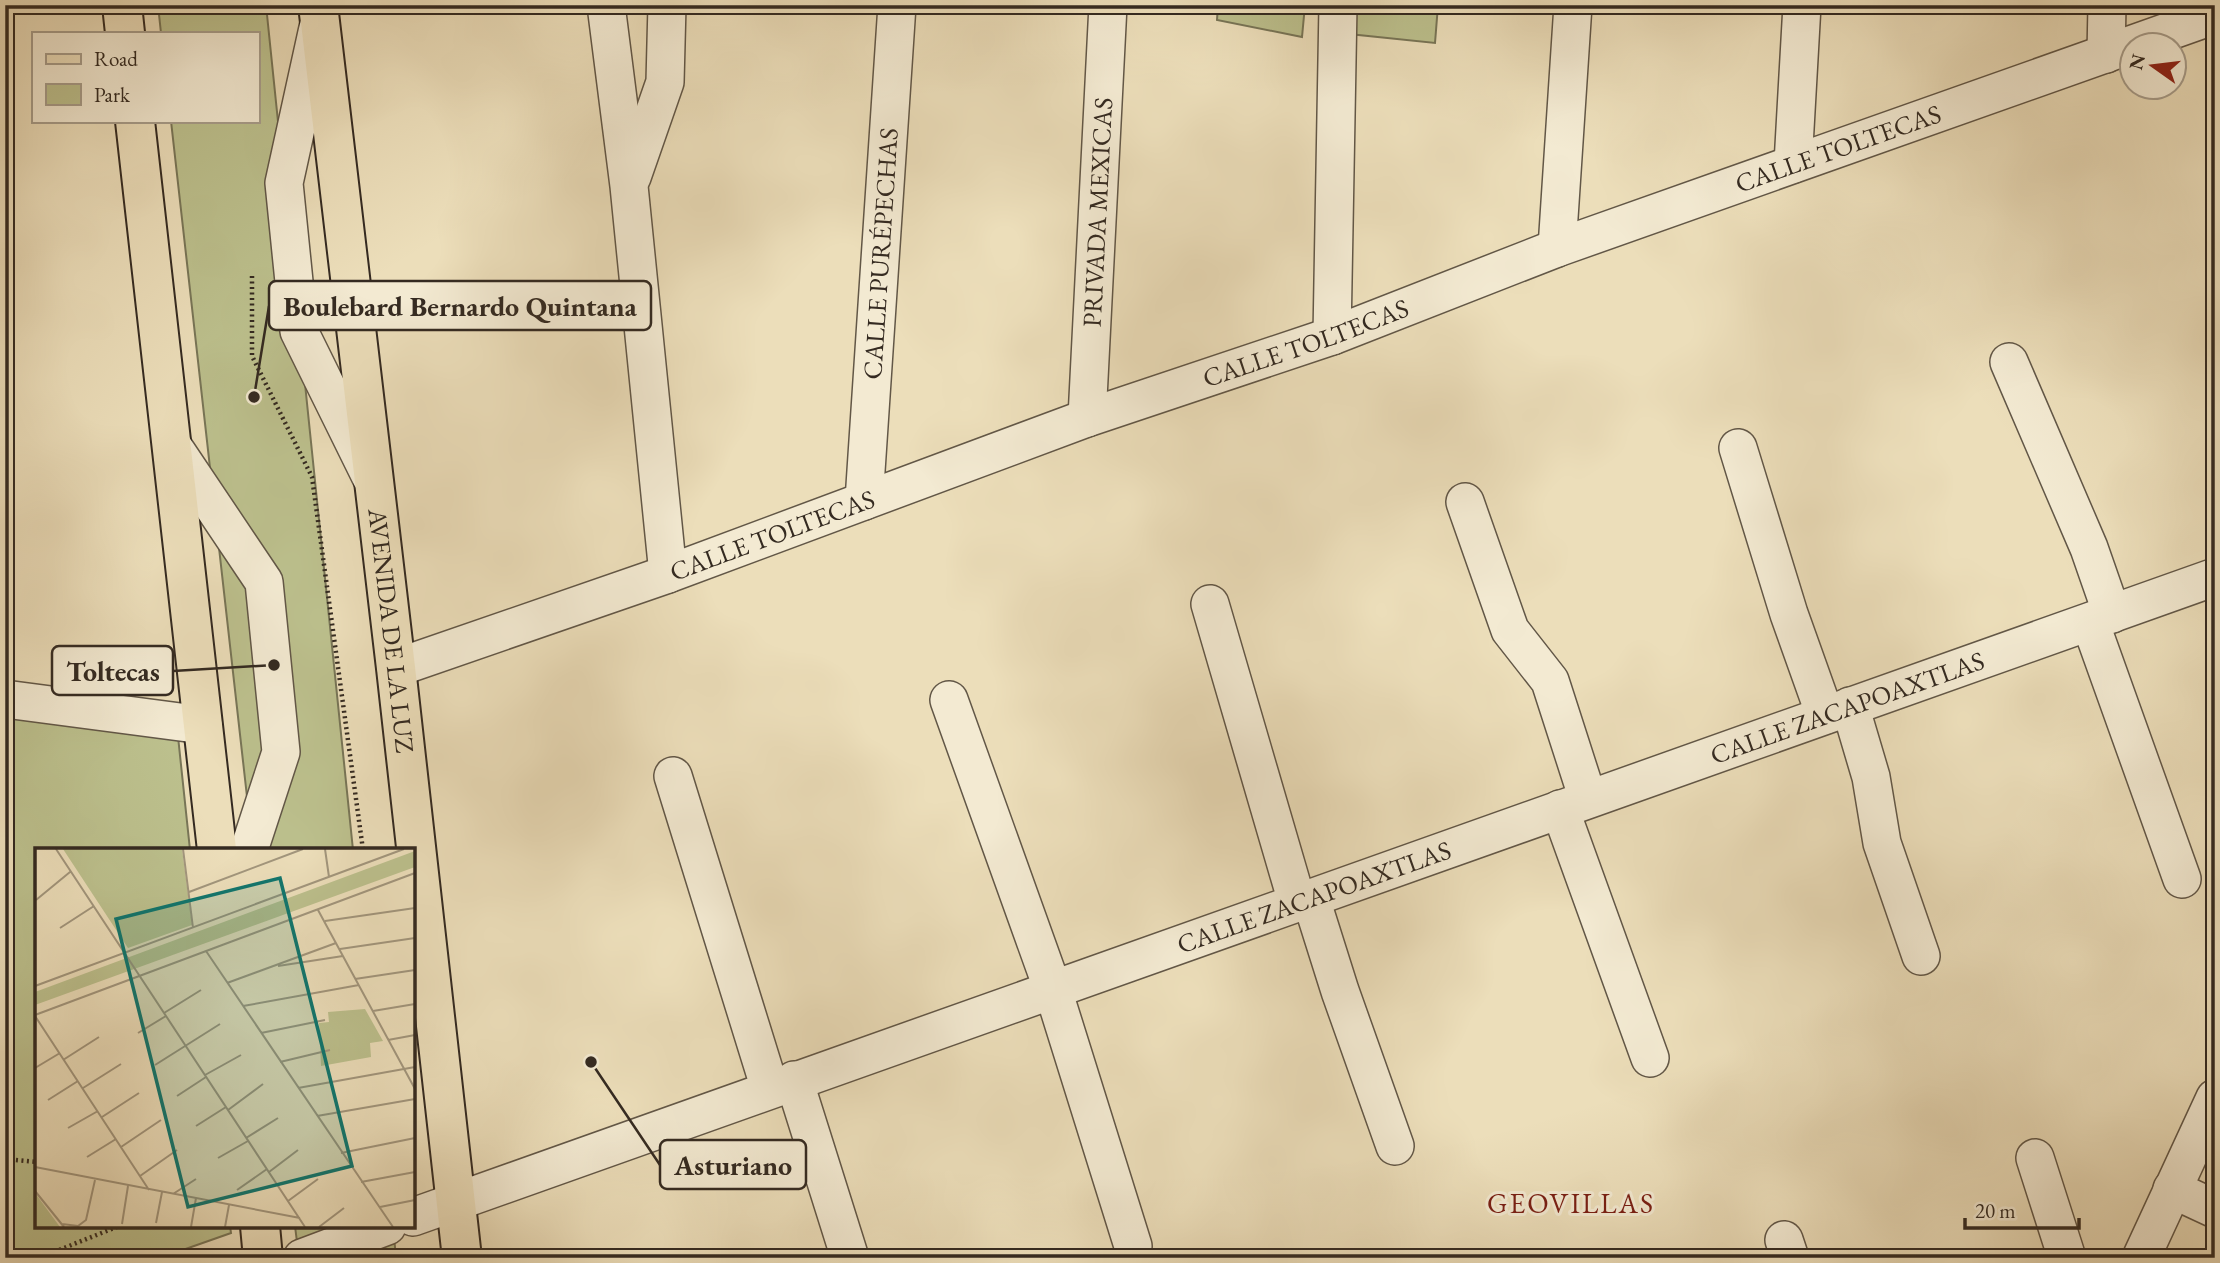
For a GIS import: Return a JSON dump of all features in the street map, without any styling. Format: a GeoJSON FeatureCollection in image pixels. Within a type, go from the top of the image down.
{"type":"FeatureCollection","features":[{"type":"Feature","properties":{"kind":"main road"},"geometry":{"type":"LineString","coordinates":[[122,5],[125,32]]}},
{"type":"Feature","properties":{"kind":"main road","name":"AVENIDA DE LA LUZ"},"geometry":{"type":"LineString","coordinates":[[319,12],[396,668],[461,1258]]}},
{"type":"Feature","properties":{"kind":"main road"},"geometry":{"type":"LineString","coordinates":[[135,122],[217,848]]}},
{"type":"Feature","properties":{"kind":"main road"},"geometry":{"type":"LineString","coordinates":[[260,1228],[263,1258]]}},
{"type":"Feature","properties":{"kind":"street"},"geometry":{"type":"LineString","coordinates":[[606,5],[629,186],[668,575]]}},
{"type":"Feature","properties":{"kind":"street"},"geometry":{"type":"LineString","coordinates":[[629,186],[665,82],[667,5]]}},
{"type":"Feature","properties":{"kind":"street","name":"CALLE PURÉPECHAS"},"geometry":{"type":"LineString","coordinates":[[864,501],[897,5]]}},
{"type":"Feature","properties":{"kind":"street","name":"PRIVADA MEXICAS"},"geometry":{"type":"LineString","coordinates":[[1087,418],[1108,5]]}},
{"type":"Feature","properties":{"kind":"street"},"geometry":{"type":"LineString","coordinates":[[1332,336],[1338,5]]}},
{"type":"Feature","properties":{"kind":"street"},"geometry":{"type":"LineString","coordinates":[[1557,248],[1573,5]]}},
{"type":"Feature","properties":{"kind":"street"},"geometry":{"type":"LineString","coordinates":[[1793,164],[1802,5]]}},
{"type":"Feature","properties":{"kind":"street"},"geometry":{"type":"LineString","coordinates":[[2106,54],[2107,5]]}},
{"type":"Feature","properties":{"kind":"street"},"geometry":{"type":"LineString","coordinates":[[319,12],[284,183],[299,331],[375,484]]}},
{"type":"Feature","properties":{"kind":"street","name":"CALLE TOLTECAS"},"geometry":{"type":"LineString","coordinates":[[396,668],[668,575],[1087,418],[1332,336],[1557,248],[2215,15]]}},
{"type":"Feature","properties":{"kind":"street"},"geometry":{"type":"LineString","coordinates":[[2009,362],[2089,548],[2101,618],[2182,879]]}},
{"type":"Feature","properties":{"kind":"street"},"geometry":{"type":"LineString","coordinates":[[172,445],[264,582],[281,752],[250,848]]}},
{"type":"Feature","properties":{"kind":"street"},"geometry":{"type":"LineString","coordinates":[[1738,448],[1789,614],[1871,777],[1882,843],[1921,956]]}},
{"type":"Feature","properties":{"kind":"street"},"geometry":{"type":"LineString","coordinates":[[1465,502],[1510,630],[1550,681],[1574,804],[1650,1058]]}},
{"type":"Feature","properties":{"kind":"street","name":"CALLE ZACAPOAXTLAS"},"geometry":{"type":"LineString","coordinates":[[415,1216],[2215,577]]}},
{"type":"Feature","properties":{"kind":"street"},"geometry":{"type":"LineString","coordinates":[[1210,604],[1304,901],[1340,991],[1395,1146]]}},
{"type":"Feature","properties":{"kind":"street"},"geometry":{"type":"LineString","coordinates":[[5,699],[203,725]]}},
{"type":"Feature","properties":{"kind":"street"},"geometry":{"type":"LineString","coordinates":[[949,700],[1053,990],[1133,1246]]}},
{"type":"Feature","properties":{"kind":"street"},"geometry":{"type":"LineString","coordinates":[[673,776],[782,1084],[850,1258]]}},
{"type":"Feature","properties":{"kind":"street"},"geometry":{"type":"LineString","coordinates":[[2141,1258],[2215,1098]]}},
{"type":"Feature","properties":{"kind":"street"},"geometry":{"type":"LineString","coordinates":[[2035,1158],[2067,1258]]}},
{"type":"Feature","properties":{"kind":"street"},"geometry":{"type":"LineString","coordinates":[[2172,1189],[2215,1209]]}},
{"type":"Feature","properties":{"kind":"street"},"geometry":{"type":"LineString","coordinates":[[302,1258],[382,1228]]}},
{"type":"Feature","properties":{"kind":"path"},"geometry":{"type":"LineString","coordinates":[[253,274],[252,356],[312,477],[363,848]]}},
{"type":"Feature","properties":{"kind":"path"},"geometry":{"type":"LineString","coordinates":[[5,1160],[35,1162]]}},
{"type":"Feature","properties":{"kind":"path"},"geometry":{"type":"LineString","coordinates":[[39,1258],[114,1228]]}},
{"type":"Feature","properties":{"kind":"green space"},"geometry":{"type":"Polygon","coordinates":[[[158,5],[266,5],[353,848],[253,848],[171,122],[259,122],[259,32],[161,32],[158,5]]]}},
{"type":"Feature","properties":{"kind":"green space"},"geometry":{"type":"Polygon","coordinates":[[[1218,5],[1305,5],[1302,37],[1217,20],[1218,5]]]}},
{"type":"Feature","properties":{"kind":"green space"},"geometry":{"type":"Polygon","coordinates":[[[1332,5],[1438,5],[1435,43],[1330,32],[1332,5]]]}},
{"type":"Feature","properties":{"kind":"green space"},"geometry":{"type":"Polygon","coordinates":[[[5,706],[177,727],[190,848],[35,848],[35,1228],[230,1228],[231,1233],[160,1258],[5,1258],[5,706]]]}},
{"type":"Feature","properties":{"kind":"green space"},"geometry":{"type":"Polygon","coordinates":[[[295,1228],[393,1228],[396,1258],[299,1258],[295,1228]]]}},
{"type":"Feature","properties":{"kind":"place","name":"Boulebard Bernardo Quintana"},"geometry":{"type":"Point","coordinates":[254,397]}},
{"type":"Feature","properties":{"kind":"place","name":"Toltecas"},"geometry":{"type":"Point","coordinates":[274,665]}},
{"type":"Feature","properties":{"kind":"place","name":"Asturiano"},"geometry":{"type":"Point","coordinates":[591,1062]}},
{"type":"Feature","properties":{"kind":"district","name":"GEOVILLAS"},"geometry":{"type":"Point","coordinates":[1571,1203]}}]}
